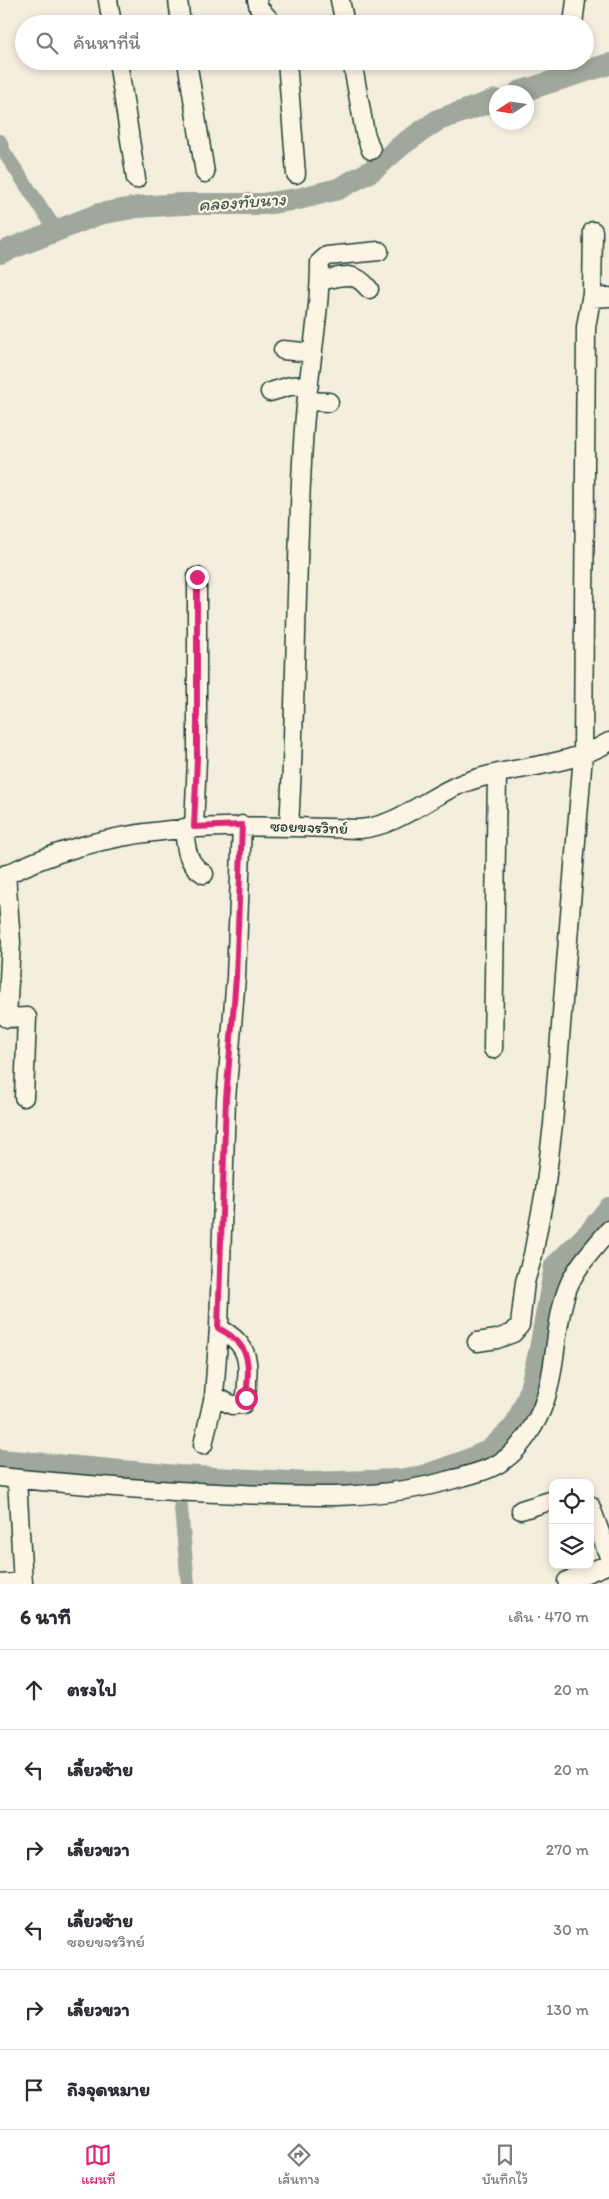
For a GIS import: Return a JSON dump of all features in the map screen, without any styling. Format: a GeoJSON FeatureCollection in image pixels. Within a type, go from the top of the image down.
{"type":"FeatureCollection","features":[{"type":"Feature","properties":{"kind":"street"},"geometry":{"type":"LineString","coordinates":[[108,0],[110,15]]}},
{"type":"Feature","properties":{"kind":"street"},"geometry":{"type":"LineString","coordinates":[[178,0],[180,15]]}},
{"type":"Feature","properties":{"kind":"street"},"geometry":{"type":"LineString","coordinates":[[257,0],[259,8],[265,15]]}},
{"type":"Feature","properties":{"kind":"street"},"geometry":{"type":"LineString","coordinates":[[340,0],[343,15]]}},
{"type":"Feature","properties":{"kind":"street"},"geometry":{"type":"LineString","coordinates":[[574,15],[576,0]]}},
{"type":"Feature","properties":{"kind":"street"},"geometry":{"type":"LineString","coordinates":[[119,70],[136,179]]}},
{"type":"Feature","properties":{"kind":"street"},"geometry":{"type":"LineString","coordinates":[[188,70],[205,173]]}},
{"type":"Feature","properties":{"kind":"street"},"geometry":{"type":"LineString","coordinates":[[288,70],[296,174]]}},
{"type":"Feature","properties":{"kind":"street"},"geometry":{"type":"LineString","coordinates":[[354,70],[365,133],[371,150]]}},
{"type":"Feature","properties":{"kind":"street"},"geometry":{"type":"LineString","coordinates":[[477,1342],[513,1333],[520,1325],[525,1282],[533,1255],[540,1219],[554,1115],[583,755],[586,327],[591,298],[593,231]]}},
{"type":"Feature","properties":{"kind":"street"},"geometry":{"type":"LineString","coordinates":[[289,826],[295,730],[304,428],[320,281],[320,262],[327,256],[378,251]]}},
{"type":"Feature","properties":{"kind":"street"},"geometry":{"type":"LineString","coordinates":[[320,281],[352,276],[357,277],[369,289]]}},
{"type":"Feature","properties":{"kind":"street"},"geometry":{"type":"LineString","coordinates":[[591,298],[609,298]]}},
{"type":"Feature","properties":{"kind":"street"},"geometry":{"type":"LineString","coordinates":[[283,350],[313,353]]}},
{"type":"Feature","properties":{"kind":"street"},"geometry":{"type":"LineString","coordinates":[[270,392],[290,386],[329,402]]}},
{"type":"Feature","properties":{"kind":"street"},"geometry":{"type":"LineString","coordinates":[[197,577],[197,759],[187,851],[190,862],[195,869],[204,874]]}},
{"type":"Feature","properties":{"kind":"street","name":"ซอยขจรวิทย์"},"geometry":{"type":"LineString","coordinates":[[3,876],[49,856],[86,845],[148,831],[242,825],[375,827],[392,822],[463,783],[583,755],[609,742]]}},
{"type":"Feature","properties":{"kind":"street"},"geometry":{"type":"LineString","coordinates":[[493,1049],[497,774]]}},
{"type":"Feature","properties":{"kind":"street"},"geometry":{"type":"LineString","coordinates":[[203,1445],[214,1396],[226,1099],[236,978],[242,825]]}},
{"type":"Feature","properties":{"kind":"street"},"geometry":{"type":"LineString","coordinates":[[3,876],[11,942],[7,1018],[27,1017],[24,1097]]}},
{"type":"Feature","properties":{"kind":"street"},"geometry":{"type":"LineString","coordinates":[[0,1584],[23,1583],[9,1478],[162,1491],[327,1497],[367,1495],[435,1485],[476,1473],[501,1463],[520,1446],[540,1412],[551,1377],[567,1289],[580,1266],[609,1230]]}},
{"type":"Feature","properties":{"kind":"street"},"geometry":{"type":"LineString","coordinates":[[214,1396],[232,1405],[243,1404],[246,1398],[248,1374],[246,1354],[241,1344],[233,1336],[218,1328]]}},
{"type":"Feature","properties":{"kind":"street"},"geometry":{"type":"LineString","coordinates":[[522,1510],[549,1501]]}},
{"type":"Feature","properties":{"kind":"street"},"geometry":{"type":"LineString","coordinates":[[594,1517],[609,1557]]}},
{"type":"Feature","properties":{"kind":"street"},"geometry":{"type":"LineString","coordinates":[[567,1581],[609,1564]]}},
{"type":"Feature","properties":{"kind":"waterway","name":"คลองทับนาง"},"geometry":{"type":"LineString","coordinates":[[594,69],[609,64]]}},
{"type":"Feature","properties":{"kind":"waterway","name":"คลองทับนาง"},"geometry":{"type":"LineString","coordinates":[[534,87],[590,70]]}},
{"type":"Feature","properties":{"kind":"waterway","name":"คลองทับนาง"},"geometry":{"type":"LineString","coordinates":[[0,253],[99,214],[138,207],[181,204],[263,204],[298,199],[338,189],[373,170],[403,144],[438,120],[489,102]]}},
{"type":"Feature","properties":{"kind":"waterway"},"geometry":{"type":"LineString","coordinates":[[0,141],[4,152],[56,230]]}},
{"type":"Feature","properties":{"kind":"waterway"},"geometry":{"type":"LineString","coordinates":[[0,1460],[178,1476],[310,1483],[398,1480],[423,1476],[465,1461],[490,1450],[515,1426],[528,1397],[540,1349],[555,1266],[589,1233],[609,1208]]}},
{"type":"Feature","properties":{"kind":"waterway"},"geometry":{"type":"LineString","coordinates":[[178,1476],[188,1584]]}},
{"type":"Feature","properties":{"kind":"route"},"geometry":{"type":"LineString","coordinates":[[197,577],[197,759],[194,827],[242,825],[236,978],[226,1099],[218,1328],[233,1336],[241,1344],[246,1354],[248,1374],[246,1398]]}}]}
